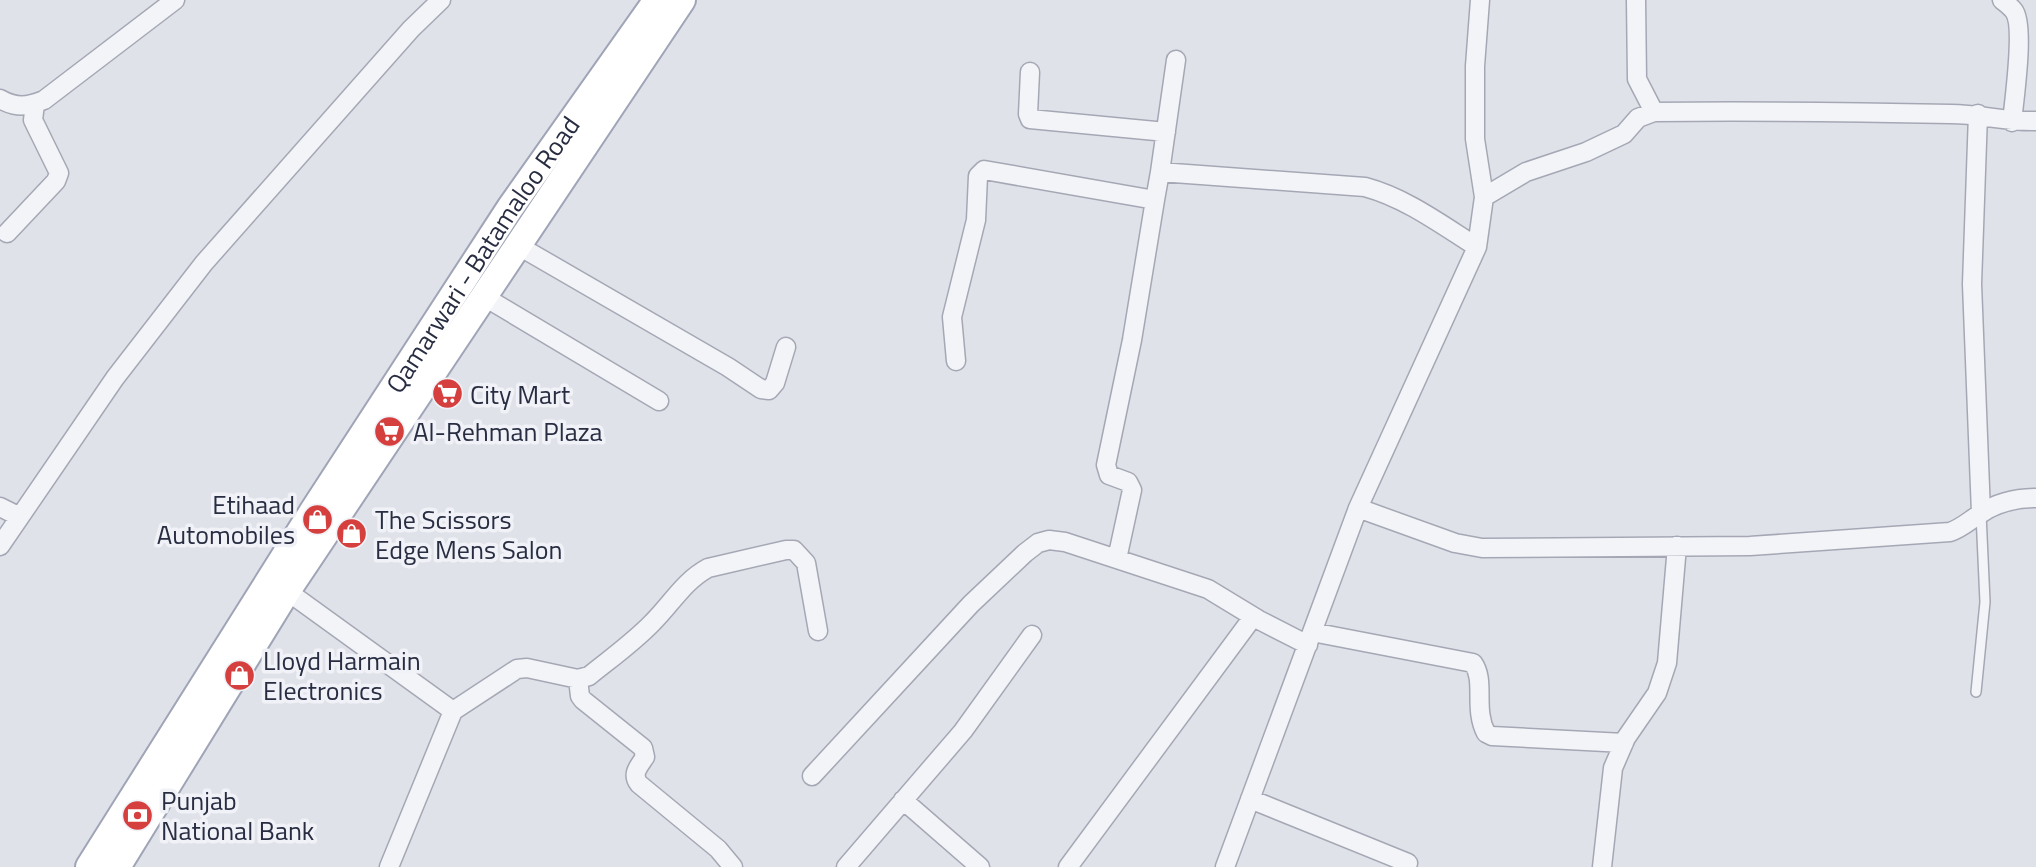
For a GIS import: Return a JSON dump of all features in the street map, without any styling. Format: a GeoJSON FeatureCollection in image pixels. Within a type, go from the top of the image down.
{"type":"FeatureCollection","features":[{"type":"Feature","properties":{"kind":"main road","name":"Qamarwari - Batamaloo Road"},"geometry":{"type":"LineString","coordinates":[[89,867],[313,511],[510,208],[657,0]]}},
{"type":"Feature","properties":{"kind":"main road","name":"Qamarwari - Batamaloo Road"},"geometry":{"type":"LineString","coordinates":[[117,867],[287,591],[682,0]]}},
{"type":"Feature","properties":{"kind":"street"},"geometry":{"type":"LineString","coordinates":[[0,99],[13,106],[35,104],[44,100],[175,0]]}},
{"type":"Feature","properties":{"kind":"street"},"geometry":{"type":"LineString","coordinates":[[0,546],[115,378],[204,263],[411,29],[440,0]]}},
{"type":"Feature","properties":{"kind":"street"},"geometry":{"type":"LineString","coordinates":[[1225,867],[1358,508],[1477,247],[1484,197],[1475,139],[1475,66],[1480,0]]}},
{"type":"Feature","properties":{"kind":"street"},"geometry":{"type":"LineString","coordinates":[[1636,0],[1637,79],[1654,112]]}},
{"type":"Feature","properties":{"kind":"street"},"geometry":{"type":"LineString","coordinates":[[2002,0],[2018,20],[2019,40],[2012,122]]}},
{"type":"Feature","properties":{"kind":"street"},"geometry":{"type":"LineString","coordinates":[[1117,559],[1132,490],[1128,482],[1109,475],[1106,465],[1132,340],[1160,173],[1175,60]]}},
{"type":"Feature","properties":{"kind":"street"},"geometry":{"type":"LineString","coordinates":[[1030,72],[1030,119],[1166,132]]}},
{"type":"Feature","properties":{"kind":"street"},"geometry":{"type":"LineString","coordinates":[[7,233],[58,177],[58,169],[33,120],[35,104]]}},
{"type":"Feature","properties":{"kind":"street"},"geometry":{"type":"LineString","coordinates":[[1484,197],[1526,172],[1586,152],[1624,134],[1639,118],[1654,112],[1978,114],[2012,122],[2036,121]]}},
{"type":"Feature","properties":{"kind":"street"},"geometry":{"type":"LineString","coordinates":[[1978,114],[1972,284],[1981,513]]}},
{"type":"Feature","properties":{"kind":"street"},"geometry":{"type":"LineString","coordinates":[[956,362],[953,317],[976,220],[977,182],[980,173],[992,171],[1154,200]]}},
{"type":"Feature","properties":{"kind":"street"},"geometry":{"type":"LineString","coordinates":[[1160,173],[1365,187],[1380,191],[1412,207],[1477,247]]}},
{"type":"Feature","properties":{"kind":"street"},"geometry":{"type":"LineString","coordinates":[[517,245],[728,367],[761,390],[769,390],[775,383],[786,347]]}},
{"type":"Feature","properties":{"kind":"street"},"geometry":{"type":"LineString","coordinates":[[483,296],[659,401]]}},
{"type":"Feature","properties":{"kind":"street"},"geometry":{"type":"LineString","coordinates":[[1358,508],[1455,543],[1482,548],[1750,545],[1939,534],[1959,529],[1981,513],[2000,504],[2036,498]]}},
{"type":"Feature","properties":{"kind":"street"},"geometry":{"type":"LineString","coordinates":[[0,507],[20,517]]}},
{"type":"Feature","properties":{"kind":"street"},"geometry":{"type":"LineString","coordinates":[[812,776],[971,604],[1025,553],[1049,540],[1065,542],[1208,589],[1253,617],[1310,638],[1473,663],[1479,677],[1479,712],[1486,733],[1492,736],[1624,743]]}},
{"type":"Feature","properties":{"kind":"street"},"geometry":{"type":"LineString","coordinates":[[1602,867],[1613,768],[1624,743],[1657,693],[1667,663],[1677,546]]}},
{"type":"Feature","properties":{"kind":"street"},"geometry":{"type":"LineString","coordinates":[[390,867],[453,711],[517,669],[527,668],[579,679],[589,676],[652,623],[698,573],[708,568],[786,550],[794,550],[806,563],[818,631]]}},
{"type":"Feature","properties":{"kind":"street"},"geometry":{"type":"LineString","coordinates":[[287,591],[453,711]]}},
{"type":"Feature","properties":{"kind":"street"},"geometry":{"type":"LineString","coordinates":[[1068,867],[1253,617]]}},
{"type":"Feature","properties":{"kind":"street"},"geometry":{"type":"LineString","coordinates":[[846,867],[963,731],[1032,635]]}},
{"type":"Feature","properties":{"kind":"street"},"geometry":{"type":"LineString","coordinates":[[579,679],[580,696],[583,700],[643,748],[645,757],[635,773],[639,784],[718,849],[733,867]]}},
{"type":"Feature","properties":{"kind":"street"},"geometry":{"type":"LineString","coordinates":[[1250,799],[1408,863]]}},
{"type":"Feature","properties":{"kind":"street"},"geometry":{"type":"LineString","coordinates":[[903,800],[980,867]]}},
{"type":"Feature","properties":{"kind":"lane"},"geometry":{"type":"LineString","coordinates":[[1976,692],[1985,602],[1981,513]]}},
{"type":"Feature","properties":{"kind":"place","name":"City Mart"},"geometry":{"type":"Point","coordinates":[447,394]}},
{"type":"Feature","properties":{"kind":"place","name":"Al-Rehman Plaza"},"geometry":{"type":"Point","coordinates":[390,431]}},
{"type":"Feature","properties":{"kind":"place","name":"Etihaad Automobiles"},"geometry":{"type":"Point","coordinates":[318,519]}},
{"type":"Feature","properties":{"kind":"place","name":"The Scissors Edge Mens Salon"},"geometry":{"type":"Point","coordinates":[352,534]}},
{"type":"Feature","properties":{"kind":"place","name":"Lloyd Harmain Electronics"},"geometry":{"type":"Point","coordinates":[240,675]}},
{"type":"Feature","properties":{"kind":"place","name":"Punjab National Bank"},"geometry":{"type":"Point","coordinates":[138,815]}}]}
